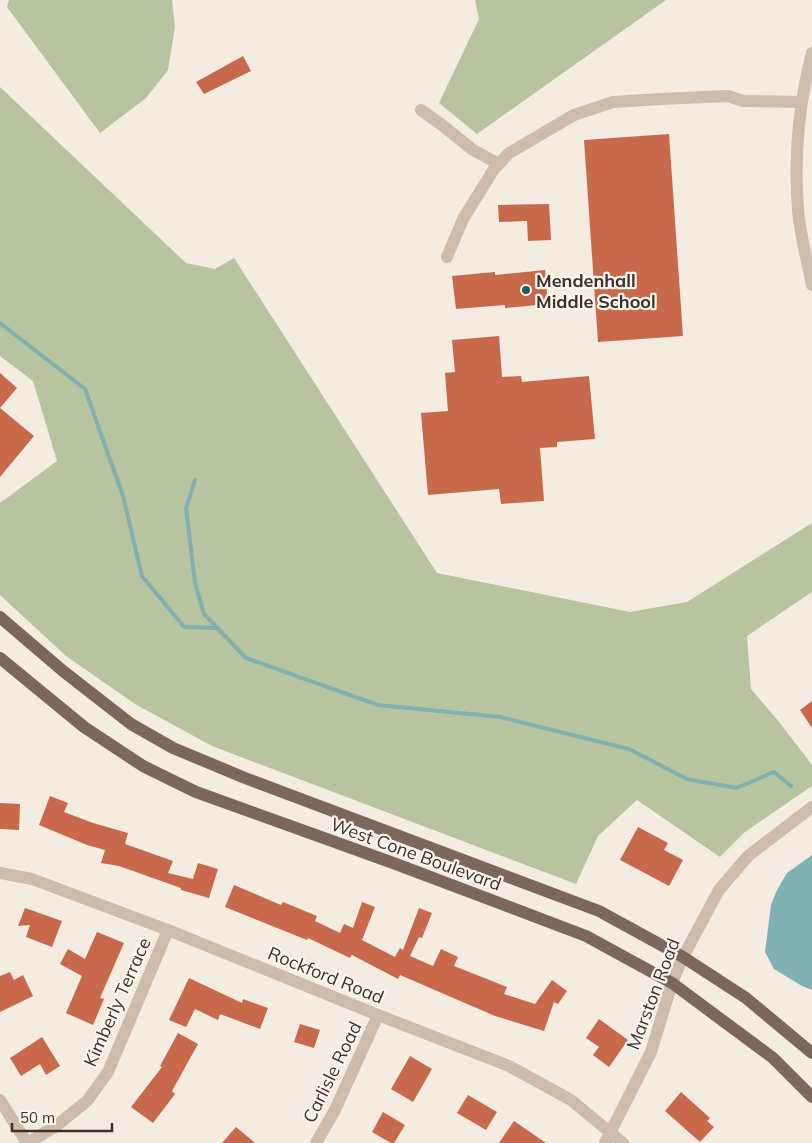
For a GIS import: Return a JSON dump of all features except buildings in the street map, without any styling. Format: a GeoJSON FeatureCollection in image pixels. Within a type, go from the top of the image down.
{"type":"FeatureCollection","features":[{"type":"Feature","properties":{"kind":"main road","name":"West Cone Boulevard"},"geometry":{"type":"LineString","coordinates":[[0,617],[63,671],[131,724],[174,748],[254,781],[599,911],[683,957],[746,998],[812,1053]]}},
{"type":"Feature","properties":{"kind":"main road","name":"West Cone Boulevard"},"geometry":{"type":"LineString","coordinates":[[0,658],[84,728],[144,766],[196,792],[586,936],[672,982],[772,1058],[812,1097]]}},
{"type":"Feature","properties":{"kind":"street"},"geometry":{"type":"LineString","coordinates":[[812,53],[802,102],[797,160],[798,210],[812,285]]}},
{"type":"Feature","properties":{"kind":"street"},"geometry":{"type":"LineString","coordinates":[[447,257],[463,219],[499,164],[509,153],[574,114],[613,102],[728,96],[743,101],[802,102]]}},
{"type":"Feature","properties":{"kind":"street"},"geometry":{"type":"LineString","coordinates":[[421,110],[473,150],[499,164]]}},
{"type":"Feature","properties":{"kind":"street","name":"Marston Road"},"geometry":{"type":"LineString","coordinates":[[608,1138],[651,1052],[672,982],[683,957],[719,890],[748,856],[812,807]]}},
{"type":"Feature","properties":{"kind":"street","name":"Rockford Road"},"geometry":{"type":"LineString","coordinates":[[0,873],[32,879],[168,930],[509,1066],[571,1100],[608,1138],[623,1143]]}},
{"type":"Feature","properties":{"kind":"street","name":"Kimberly Terrace"},"geometry":{"type":"LineString","coordinates":[[27,1143],[56,1126],[87,1101],[108,1072],[168,930]]}},
{"type":"Feature","properties":{"kind":"street","name":"Carlisle Road"},"geometry":{"type":"LineString","coordinates":[[316,1143],[335,1110],[378,1015]]}},
{"type":"Feature","properties":{"kind":"street"},"geometry":{"type":"LineString","coordinates":[[0,1100],[27,1143]]}},
{"type":"Feature","properties":{"kind":"green space"},"geometry":{"type":"Polygon","coordinates":[[[9,0],[172,0],[175,27],[168,70],[146,98],[100,133],[7,7],[9,0]]]}},
{"type":"Feature","properties":{"kind":"green space"},"geometry":{"type":"Polygon","coordinates":[[[475,0],[666,0],[477,134],[439,103],[479,19],[475,0]]]}},
{"type":"Feature","properties":{"kind":"green space"},"geometry":{"type":"Polygon","coordinates":[[[0,87],[186,263],[215,269],[234,258],[437,573],[630,612],[687,602],[812,523],[812,592],[747,636],[751,689],[812,765],[812,786],[745,832],[720,857],[637,800],[598,836],[576,884],[212,746],[135,704],[66,656],[0,595],[0,503],[57,461],[33,381],[0,356],[0,87]]]}},
{"type":"Feature","properties":{"kind":"water"},"geometry":{"type":"Polygon","coordinates":[[[812,855],[812,990],[774,969],[765,952],[771,905],[777,890],[787,873],[812,855]]]}},
{"type":"Feature","properties":{"kind":"waterway"},"geometry":{"type":"LineString","coordinates":[[0,323],[85,389],[123,496],[142,576],[184,627],[217,628]]}},
{"type":"Feature","properties":{"kind":"waterway"},"geometry":{"type":"LineString","coordinates":[[195,480],[186,508],[195,583],[204,614],[246,658],[378,705],[500,717],[629,749],[687,779],[737,788],[774,772],[791,786]]}},
{"type":"Feature","properties":{"kind":"place","name":"Mendenhall Middle School"},"geometry":{"type":"Point","coordinates":[526,290]}}]}
